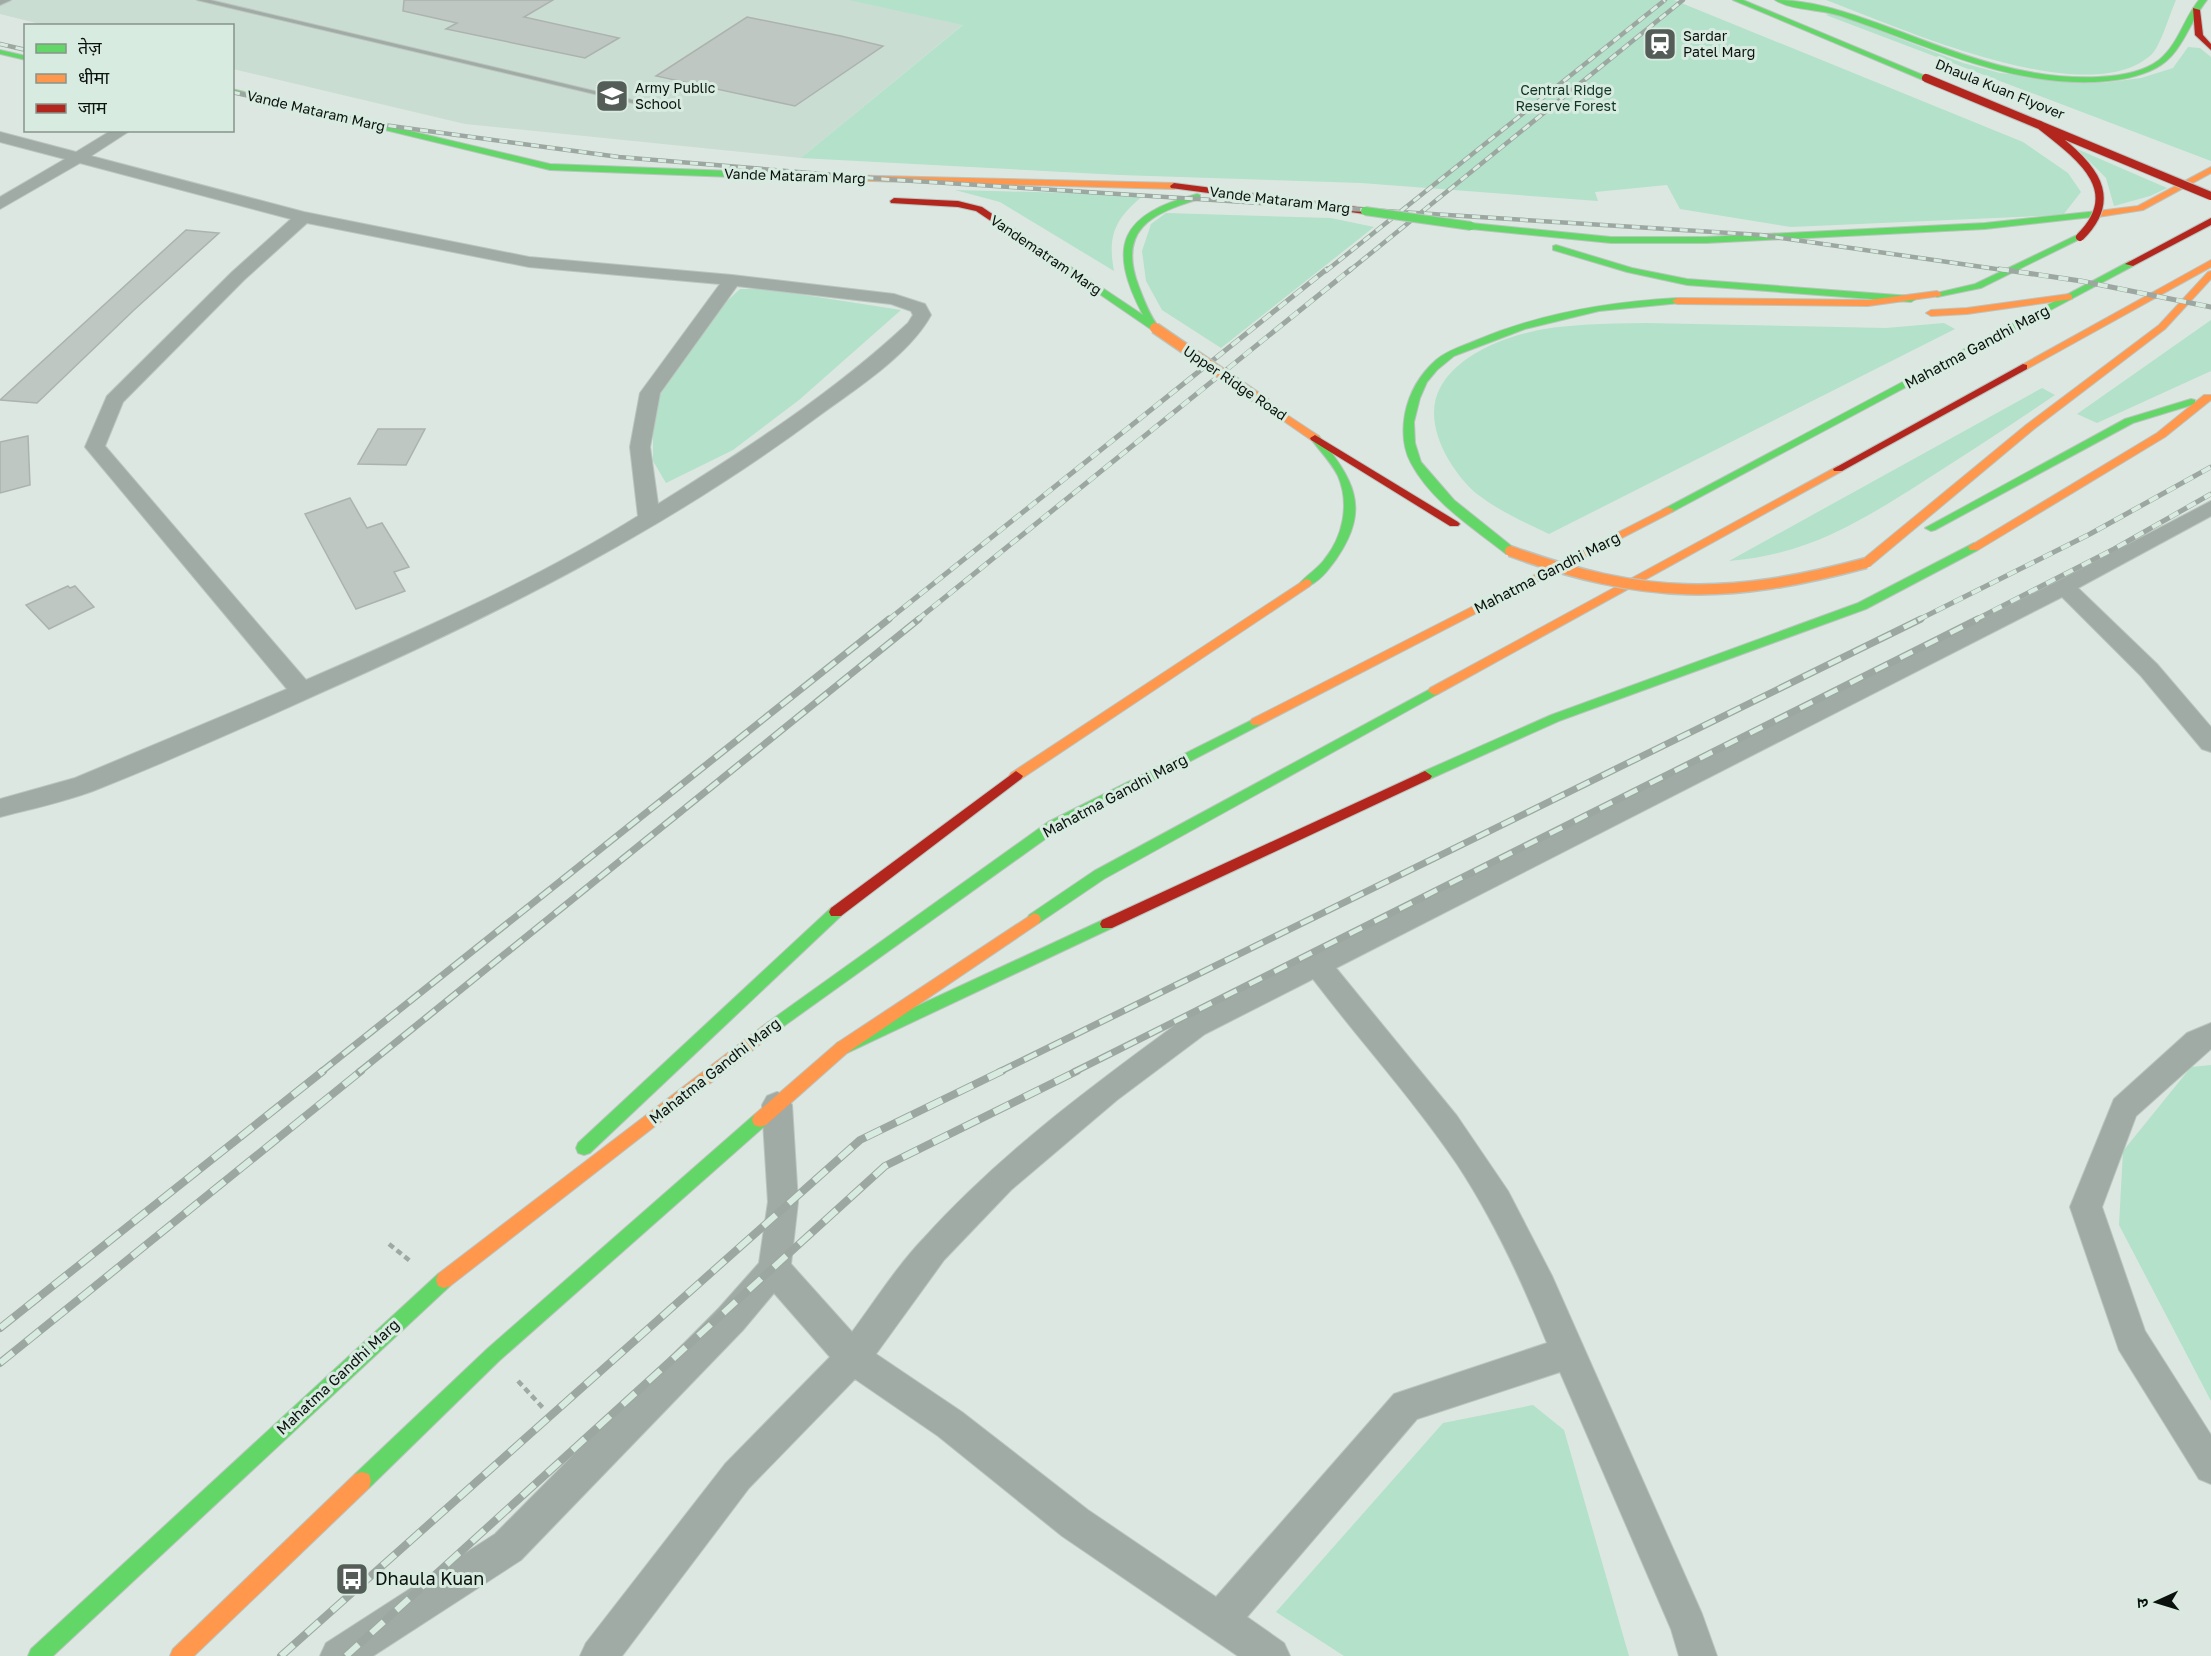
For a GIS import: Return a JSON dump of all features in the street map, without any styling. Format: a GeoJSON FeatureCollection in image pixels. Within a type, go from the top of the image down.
{"type":"FeatureCollection","features":[{"type":"Feature","properties":{"kind":"main road","name":"Dhaula Kuan Flyover"},"geometry":{"type":"LineString","coordinates":[[1737,0],[2211,196]]}},
{"type":"Feature","properties":{"kind":"main road","name":"Dhaula Kuan Flyover"},"geometry":{"type":"LineString","coordinates":[[1784,2],[1947,67]]}},
{"type":"Feature","properties":{"kind":"main road"},"geometry":{"type":"LineString","coordinates":[[1784,2],[1836,12],[1982,67],[2025,76],[2079,80],[2125,76],[2160,63],[2175,48],[2185,23],[2200,5]]}},
{"type":"Feature","properties":{"kind":"main road"},"geometry":{"type":"LineString","coordinates":[[2200,5],[2199,35],[2211,48]]}},
{"type":"Feature","properties":{"kind":"main road"},"geometry":{"type":"LineString","coordinates":[[0,39],[24,45]]}},
{"type":"Feature","properties":{"kind":"main road"},"geometry":{"type":"LineString","coordinates":[[0,52],[24,58]]}},
{"type":"Feature","properties":{"kind":"main road","name":"Vande Mataram Marg"},"geometry":{"type":"LineString","coordinates":[[234,92],[550,167],[635,172],[1173,186],[1497,230]]}},
{"type":"Feature","properties":{"kind":"main road"},"geometry":{"type":"LineString","coordinates":[[2040,125],[2087,166],[2099,185],[2101,203],[2098,216],[2080,237],[1978,285],[1911,299],[1843,304],[1674,301],[1598,308],[1482,339],[1448,356],[1433,369],[1413,396],[1408,415],[1409,442],[1419,468],[1456,510],[1510,551],[1566,574],[1599,582],[1712,592],[1803,582],[1866,563],[2129,421],[2210,397]]}},
{"type":"Feature","properties":{"kind":"main road"},"geometry":{"type":"LineString","coordinates":[[2189,167],[2211,176]]}},
{"type":"Feature","properties":{"kind":"main road"},"geometry":{"type":"LineString","coordinates":[[497,169],[536,178],[603,184]]}},
{"type":"Feature","properties":{"kind":"main road"},"geometry":{"type":"LineString","coordinates":[[1497,230],[1611,240],[1706,240],[2007,225],[2140,208],[2211,170]]}},
{"type":"Feature","properties":{"kind":"main road"},"geometry":{"type":"LineString","coordinates":[[1155,328],[1135,296],[1129,278],[1126,259],[1137,223],[1148,212],[1171,202],[1194,198],[1245,195]]}},
{"type":"Feature","properties":{"kind":"main road","name":"Vandematram Marg"},"geometry":{"type":"LineString","coordinates":[[880,200],[958,204],[979,209],[1155,328]]}},
{"type":"Feature","properties":{"kind":"main road","name":"Mahatma Gandhi Marg"},"geometry":{"type":"LineString","coordinates":[[59,1636],[438,1285],[782,1019],[1053,826],[1750,468],[2211,221]]}},
{"type":"Feature","properties":{"kind":"main road"},"geometry":{"type":"LineString","coordinates":[[1497,230],[1615,267],[1669,279],[1733,286],[1866,292],[1911,299]]}},
{"type":"Feature","properties":{"kind":"main road"},"geometry":{"type":"LineString","coordinates":[[180,1656],[493,1355],[842,1048],[1099,875],[2211,263]]}},
{"type":"Feature","properties":{"kind":"main road"},"geometry":{"type":"LineString","coordinates":[[1866,563],[2030,427],[2162,327],[2211,274]]}},
{"type":"Feature","properties":{"kind":"main road"},"geometry":{"type":"LineString","coordinates":[[1911,315],[1967,311],[2069,297]]}},
{"type":"Feature","properties":{"kind":"main road"},"geometry":{"type":"LineString","coordinates":[[1552,322],[1651,313],[1878,316]]}},
{"type":"Feature","properties":{"kind":"main road","name":"Upper Ridge Road"},"geometry":{"type":"LineString","coordinates":[[1155,328],[1315,438],[1395,489],[1447,521],[1510,551]]}},
{"type":"Feature","properties":{"kind":"main road"},"geometry":{"type":"LineString","coordinates":[[842,1048],[1343,813],[1555,718],[1862,606],[1948,562],[2161,435],[2210,397]]}},
{"type":"Feature","properties":{"kind":"main road"},"geometry":{"type":"LineString","coordinates":[[578,1154],[848,901],[1032,765],[1315,577],[1328,563],[1345,535],[1349,505],[1343,476],[1315,438]]}},
{"type":"Feature","properties":{"kind":"main road"},"geometry":{"type":"LineString","coordinates":[[438,1285],[551,1179]]}},
{"type":"Feature","properties":{"kind":"street"},"geometry":{"type":"LineString","coordinates":[[0,204],[121,132]]}},
{"type":"Feature","properties":{"kind":"street"},"geometry":{"type":"LineString","coordinates":[[0,137],[303,217],[529,262],[732,280],[894,299],[919,308],[922,315],[916,326],[869,370],[773,441],[606,546],[408,645],[303,692],[82,785],[0,808]]}},
{"type":"Feature","properties":{"kind":"street"},"geometry":{"type":"LineString","coordinates":[[303,217],[238,276],[114,400],[95,447],[303,692]]}},
{"type":"Feature","properties":{"kind":"street"},"geometry":{"type":"LineString","coordinates":[[649,519],[640,447],[650,393],[732,280]]}},
{"type":"Feature","properties":{"kind":"street"},"geometry":{"type":"LineString","coordinates":[[599,1656],[736,1476],[853,1358],[933,1250],[1009,1173],[1107,1091],[1195,1026],[2064,587],[2211,507]]}},
{"type":"Feature","properties":{"kind":"street"},"geometry":{"type":"LineString","coordinates":[[2064,587],[2149,670],[2211,743]]}},
{"type":"Feature","properties":{"kind":"street"},"geometry":{"type":"LineString","coordinates":[[1318,965],[1348,1005],[1416,1086],[1485,1181],[1542,1288],[1568,1353],[1689,1627],[1698,1656]]}},
{"type":"Feature","properties":{"kind":"street"},"geometry":{"type":"LineString","coordinates":[[2211,1035],[2197,1042],[2124,1108],[2086,1207],[2131,1339],[2211,1467]]}},
{"type":"Feature","properties":{"kind":"street"},"geometry":{"type":"LineString","coordinates":[[339,1656],[508,1547],[731,1319],[774,1269],[783,1202],[777,1105]]}},
{"type":"Feature","properties":{"kind":"street"},"geometry":{"type":"LineString","coordinates":[[774,1269],[853,1358],[950,1424],[1075,1523],[1271,1656]]}},
{"type":"Feature","properties":{"kind":"street"},"geometry":{"type":"LineString","coordinates":[[1219,1621],[1406,1406],[1568,1353]]}},
{"type":"Feature","properties":{"kind":"lane"},"geometry":{"type":"LineString","coordinates":[[0,3],[7,0]]}},
{"type":"Feature","properties":{"kind":"lane"},"geometry":{"type":"LineString","coordinates":[[201,0],[645,104]]}},
{"type":"Feature","properties":{"kind":"lane"},"geometry":{"type":"LineString","coordinates":[[30,1654],[59,1636]]}},
{"type":"Feature","properties":{"kind":"shaded area","name":"Army Public School"},"geometry":{"type":"Polygon","coordinates":[[[0,0],[993,0],[801,158],[465,124],[234,69],[234,24],[40,24],[0,14],[0,0]]]}},
{"type":"Feature","properties":{"kind":"green space","name":"Central Ridge Reserve Forest"},"geometry":{"type":"Polygon","coordinates":[[[849,0],[1674,0],[2023,142],[2068,173],[2081,192],[2063,215],[1791,227],[1680,209],[1667,185],[1595,192],[1598,201],[1361,183],[1120,175],[801,158],[963,25],[849,0]]]}},
{"type":"Feature","properties":{"kind":"green space"},"geometry":{"type":"Polygon","coordinates":[[[1826,0],[2176,0],[2162,36],[2152,54],[2123,70],[2084,75],[2040,70],[1992,59],[1943,44],[1826,0]]]}},
{"type":"Feature","properties":{"kind":"green space"},"geometry":{"type":"Polygon","coordinates":[[[1833,13],[1963,63],[2000,73],[2103,83],[2141,78],[2173,68],[2188,47],[2200,48],[2211,57],[2211,161],[1826,15],[1833,13]]]}},
{"type":"Feature","properties":{"kind":"green space"},"geometry":{"type":"Polygon","coordinates":[[[2077,149],[2167,188],[2150,196],[2114,206],[2106,178],[2077,149]]]}},
{"type":"Feature","properties":{"kind":"green space"},"geometry":{"type":"Polygon","coordinates":[[[955,190],[1144,195],[1120,219],[1116,228],[1112,247],[1114,271],[1000,202],[955,190]]]}},
{"type":"Feature","properties":{"kind":"green space"},"geometry":{"type":"Polygon","coordinates":[[[1166,213],[1331,218],[1374,227],[1221,348],[1162,310],[1146,281],[1142,251],[1151,224],[1166,213]]]}},
{"type":"Feature","properties":{"kind":"green space"},"geometry":{"type":"Polygon","coordinates":[[[740,289],[766,289],[901,310],[799,400],[733,450],[666,483],[653,461],[656,396],[714,313],[740,289]]]}},
{"type":"Feature","properties":{"kind":"green space"},"geometry":{"type":"Polygon","coordinates":[[[2211,320],[2211,371],[2097,423],[2077,414],[2211,320]]]}},
{"type":"Feature","properties":{"kind":"green space"},"geometry":{"type":"Polygon","coordinates":[[[1646,323],[1886,328],[1944,323],[1955,329],[1549,534],[1494,506],[1467,485],[1442,446],[1434,416],[1435,402],[1440,388],[1450,373],[1472,356],[1513,336],[1570,326],[1646,323]]]}},
{"type":"Feature","properties":{"kind":"green space"},"geometry":{"type":"Polygon","coordinates":[[[2042,388],[2055,395],[1875,512],[1807,544],[1783,552],[1729,561],[2042,388]]]}},
{"type":"Feature","properties":{"kind":"green space"},"geometry":{"type":"Polygon","coordinates":[[[2211,1065],[2211,1401],[2119,1225],[2123,1151],[2191,1067],[2211,1065]]]}},
{"type":"Feature","properties":{"kind":"green space"},"geometry":{"type":"Polygon","coordinates":[[[1533,1405],[1564,1430],[1629,1656],[1344,1656],[1276,1612],[1443,1423],[1533,1405]]]}},
{"type":"Feature","properties":{"kind":"building"},"geometry":{"type":"Polygon","coordinates":[[[404,0],[553,0],[524,17],[619,38],[585,58],[446,29],[457,23],[403,11],[404,0]]]}},
{"type":"Feature","properties":{"kind":"building"},"geometry":{"type":"Polygon","coordinates":[[[747,17],[883,46],[795,106],[656,76],[747,17]]]}},
{"type":"Feature","properties":{"kind":"building"},"geometry":{"type":"Polygon","coordinates":[[[186,230],[219,233],[37,403],[0,400],[186,230]]]}},
{"type":"Feature","properties":{"kind":"building"},"geometry":{"type":"Polygon","coordinates":[[[378,429],[425,429],[406,465],[358,464],[378,429]]]}},
{"type":"Feature","properties":{"kind":"building"},"geometry":{"type":"Polygon","coordinates":[[[28,436],[30,485],[0,493],[0,442],[28,436]]]}},
{"type":"Feature","properties":{"kind":"building"},"geometry":{"type":"Polygon","coordinates":[[[350,498],[367,528],[382,523],[409,567],[394,572],[405,591],[356,609],[305,514],[350,498]]]}},
{"type":"Feature","properties":{"kind":"building"},"geometry":{"type":"Polygon","coordinates":[[[68,586],[70,588],[75,586],[94,607],[49,629],[26,605],[68,586]]]}},
{"type":"Feature","properties":{"kind":"railway"},"geometry":{"type":"LineString","coordinates":[[1400,212],[1665,0]]}},
{"type":"Feature","properties":{"kind":"railway"},"geometry":{"type":"LineString","coordinates":[[1420,213],[1683,0]]}},
{"type":"Feature","properties":{"kind":"railway"},"geometry":{"type":"LineString","coordinates":[[0,44],[24,50]]}},
{"type":"Feature","properties":{"kind":"railway"},"geometry":{"type":"LineString","coordinates":[[234,92],[369,123],[619,157],[883,179],[1400,212]]}},
{"type":"Feature","properties":{"kind":"railway"},"geometry":{"type":"LineString","coordinates":[[1326,271],[1400,212]]}},
{"type":"Feature","properties":{"kind":"railway"},"geometry":{"type":"LineString","coordinates":[[1400,212],[1420,213]]}},
{"type":"Feature","properties":{"kind":"railway"},"geometry":{"type":"LineString","coordinates":[[1349,271],[1420,213]]}},
{"type":"Feature","properties":{"kind":"railway"},"geometry":{"type":"LineString","coordinates":[[1420,213],[1761,235],[2010,271]]}},
{"type":"Feature","properties":{"kind":"railway"},"geometry":{"type":"LineString","coordinates":[[888,620],[1327,269]]}},
{"type":"Feature","properties":{"kind":"railway"},"geometry":{"type":"LineString","coordinates":[[917,620],[1351,269]]}},
{"type":"Feature","properties":{"kind":"railway"},"geometry":{"type":"LineString","coordinates":[[1999,269],[2081,281],[2211,307]]}},
{"type":"Feature","properties":{"kind":"railway"},"geometry":{"type":"LineString","coordinates":[[1918,620],[2090,534],[2211,467]]}},
{"type":"Feature","properties":{"kind":"railway"},"geometry":{"type":"LineString","coordinates":[[1975,620],[2114,549],[2211,494]]}},
{"type":"Feature","properties":{"kind":"railway"},"geometry":{"type":"LineString","coordinates":[[321,1072],[889,619]]}},
{"type":"Feature","properties":{"kind":"railway"},"geometry":{"type":"LineString","coordinates":[[359,1072],[919,619]]}},
{"type":"Feature","properties":{"kind":"railway"},"geometry":{"type":"LineString","coordinates":[[999,1072],[1921,619]]}},
{"type":"Feature","properties":{"kind":"railway"},"geometry":{"type":"LineString","coordinates":[[1074,1072],[1978,619]]}},
{"type":"Feature","properties":{"kind":"railway"},"geometry":{"type":"LineString","coordinates":[[0,1328],[323,1071]]}},
{"type":"Feature","properties":{"kind":"railway"},"geometry":{"type":"LineString","coordinates":[[0,1363],[361,1071]]}},
{"type":"Feature","properties":{"kind":"railway"},"geometry":{"type":"LineString","coordinates":[[281,1656],[860,1140],[1002,1071]]}},
{"type":"Feature","properties":{"kind":"railway"},"geometry":{"type":"LineString","coordinates":[[346,1656],[885,1166],[1077,1071]]}},
{"type":"Feature","properties":{"kind":"traffic: fast"},"geometry":{"type":"LineString","coordinates":[[1737,0],[1926,78]]}},
{"type":"Feature","properties":{"kind":"traffic: fast"},"geometry":{"type":"LineString","coordinates":[[1779,0],[1837,12],[2003,70],[2037,77],[2072,80],[2121,77],[2141,72],[2160,63],[2179,41],[2192,15],[2203,0]]}},
{"type":"Feature","properties":{"kind":"traffic: fast"},"geometry":{"type":"LineString","coordinates":[[0,52],[24,58]]}},
{"type":"Feature","properties":{"kind":"traffic: fast"},"geometry":{"type":"LineString","coordinates":[[234,91],[550,167],[758,175]]}},
{"type":"Feature","properties":{"kind":"traffic: fast"},"geometry":{"type":"LineString","coordinates":[[1152,324],[1131,278],[1127,259],[1129,242],[1136,227],[1149,215],[1169,205],[1197,197]]}},
{"type":"Feature","properties":{"kind":"traffic: fast"},"geometry":{"type":"LineString","coordinates":[[1365,211],[1471,226]]}},
{"type":"Feature","properties":{"kind":"traffic: fast"},"geometry":{"type":"LineString","coordinates":[[1471,226],[1611,240],[1706,240],[1985,226],[2098,214]]}},
{"type":"Feature","properties":{"kind":"traffic: fast"},"geometry":{"type":"LineString","coordinates":[[1937,294],[1978,286],[2080,237]]}},
{"type":"Feature","properties":{"kind":"traffic: fast"},"geometry":{"type":"LineString","coordinates":[[1556,248],[1630,270],[1687,282],[1911,299]]}},
{"type":"Feature","properties":{"kind":"traffic: fast"},"geometry":{"type":"LineString","coordinates":[[1059,263],[1155,328]]}},
{"type":"Feature","properties":{"kind":"traffic: fast"},"geometry":{"type":"LineString","coordinates":[[1668,510],[2130,264]]}},
{"type":"Feature","properties":{"kind":"traffic: fast"},"geometry":{"type":"LineString","coordinates":[[1510,551],[1450,503],[1419,468],[1408,436],[1412,407],[1422,382],[1433,368],[1451,354],[1521,327],[1599,308],[1677,301]]}},
{"type":"Feature","properties":{"kind":"traffic: fast"},"geometry":{"type":"LineString","coordinates":[[1931,528],[2129,421],[2191,402]]}},
{"type":"Feature","properties":{"kind":"traffic: fast"},"geometry":{"type":"LineString","coordinates":[[1306,583],[1318,574],[1337,549],[1344,536],[1349,506],[1348,491],[1343,476],[1315,438]]}},
{"type":"Feature","properties":{"kind":"traffic: fast"},"geometry":{"type":"LineString","coordinates":[[1425,776],[1555,718],[1862,606],[1974,547]]}},
{"type":"Feature","properties":{"kind":"traffic: fast"},"geometry":{"type":"LineString","coordinates":[[1034,919],[1099,875],[1434,691]]}},
{"type":"Feature","properties":{"kind":"traffic: fast"},"geometry":{"type":"LineString","coordinates":[[772,1027],[1053,826],[1256,722]]}},
{"type":"Feature","properties":{"kind":"traffic: fast"},"geometry":{"type":"LineString","coordinates":[[584,1148],[836,912]]}},
{"type":"Feature","properties":{"kind":"traffic: fast"},"geometry":{"type":"LineString","coordinates":[[842,1048],[1107,924]]}},
{"type":"Feature","properties":{"kind":"traffic: fast"},"geometry":{"type":"LineString","coordinates":[[362,1481],[493,1355],[760,1120]]}},
{"type":"Feature","properties":{"kind":"traffic: fast"},"geometry":{"type":"LineString","coordinates":[[38,1656],[444,1280]]}},
{"type":"Feature","properties":{"kind":"traffic: slow"},"geometry":{"type":"LineString","coordinates":[[2098,214],[2140,208],[2211,170]]}},
{"type":"Feature","properties":{"kind":"traffic: slow"},"geometry":{"type":"LineString","coordinates":[[758,175],[1174,186]]}},
{"type":"Feature","properties":{"kind":"traffic: slow"},"geometry":{"type":"LineString","coordinates":[[2023,367],[2211,263]]}},
{"type":"Feature","properties":{"kind":"traffic: slow"},"geometry":{"type":"LineString","coordinates":[[1866,563],[2030,427],[2162,327],[2211,274]]}},
{"type":"Feature","properties":{"kind":"traffic: slow"},"geometry":{"type":"LineString","coordinates":[[1677,301],[1868,303],[1937,294]]}},
{"type":"Feature","properties":{"kind":"traffic: slow"},"geometry":{"type":"LineString","coordinates":[[1931,313],[1967,311],[2069,297]]}},
{"type":"Feature","properties":{"kind":"traffic: slow"},"geometry":{"type":"LineString","coordinates":[[1155,328],[1266,404]]}},
{"type":"Feature","properties":{"kind":"traffic: slow"},"geometry":{"type":"LineString","coordinates":[[1974,547],[2161,435],[2208,397]]}},
{"type":"Feature","properties":{"kind":"traffic: slow"},"geometry":{"type":"LineString","coordinates":[[1266,404],[1315,438]]}},
{"type":"Feature","properties":{"kind":"traffic: slow"},"geometry":{"type":"LineString","coordinates":[[1434,691],[1838,469]]}},
{"type":"Feature","properties":{"kind":"traffic: slow"},"geometry":{"type":"LineString","coordinates":[[1256,722],[1668,510]]}},
{"type":"Feature","properties":{"kind":"traffic: slow"},"geometry":{"type":"LineString","coordinates":[[1510,551],[1556,568],[1600,580],[1687,591],[1730,590],[1774,585],[1866,563]]}},
{"type":"Feature","properties":{"kind":"traffic: slow"},"geometry":{"type":"LineString","coordinates":[[1016,776],[1306,583]]}},
{"type":"Feature","properties":{"kind":"traffic: slow"},"geometry":{"type":"LineString","coordinates":[[760,1120],[842,1048],[1034,919]]}},
{"type":"Feature","properties":{"kind":"traffic: slow"},"geometry":{"type":"LineString","coordinates":[[444,1280],[772,1027]]}},
{"type":"Feature","properties":{"kind":"traffic: slow"},"geometry":{"type":"LineString","coordinates":[[180,1656],[362,1481]]}},
{"type":"Feature","properties":{"kind":"traffic: jam"},"geometry":{"type":"LineString","coordinates":[[2196,10],[2199,35],[2211,48]]}},
{"type":"Feature","properties":{"kind":"traffic: jam"},"geometry":{"type":"LineString","coordinates":[[1926,78],[2211,196]]}},
{"type":"Feature","properties":{"kind":"traffic: jam"},"geometry":{"type":"LineString","coordinates":[[2040,125],[2075,154],[2095,178],[2100,192],[2101,206],[2096,220],[2080,237]]}},
{"type":"Feature","properties":{"kind":"traffic: jam"},"geometry":{"type":"LineString","coordinates":[[1174,186],[1365,211]]}},
{"type":"Feature","properties":{"kind":"traffic: jam"},"geometry":{"type":"LineString","coordinates":[[894,201],[958,204],[979,209],[1059,263]]}},
{"type":"Feature","properties":{"kind":"traffic: jam"},"geometry":{"type":"LineString","coordinates":[[2130,264],[2211,221]]}},
{"type":"Feature","properties":{"kind":"traffic: jam"},"geometry":{"type":"LineString","coordinates":[[1838,469],[2023,367]]}},
{"type":"Feature","properties":{"kind":"traffic: jam"},"geometry":{"type":"LineString","coordinates":[[1315,438],[1454,524]]}},
{"type":"Feature","properties":{"kind":"traffic: jam"},"geometry":{"type":"LineString","coordinates":[[836,912],[1016,776]]}},
{"type":"Feature","properties":{"kind":"traffic: jam"},"geometry":{"type":"LineString","coordinates":[[1107,924],[1425,776]]}},
{"type":"Feature","properties":{"kind":"place","name":"Sardar Patel Marg"},"geometry":{"type":"Point","coordinates":[1660,44]}},
{"type":"Feature","properties":{"kind":"place","name":"Army Public School"},"geometry":{"type":"Point","coordinates":[612,96]}},
{"type":"Feature","properties":{"kind":"place","name":"Dhaula Kuan"},"geometry":{"type":"Point","coordinates":[352,1579]}}]}
